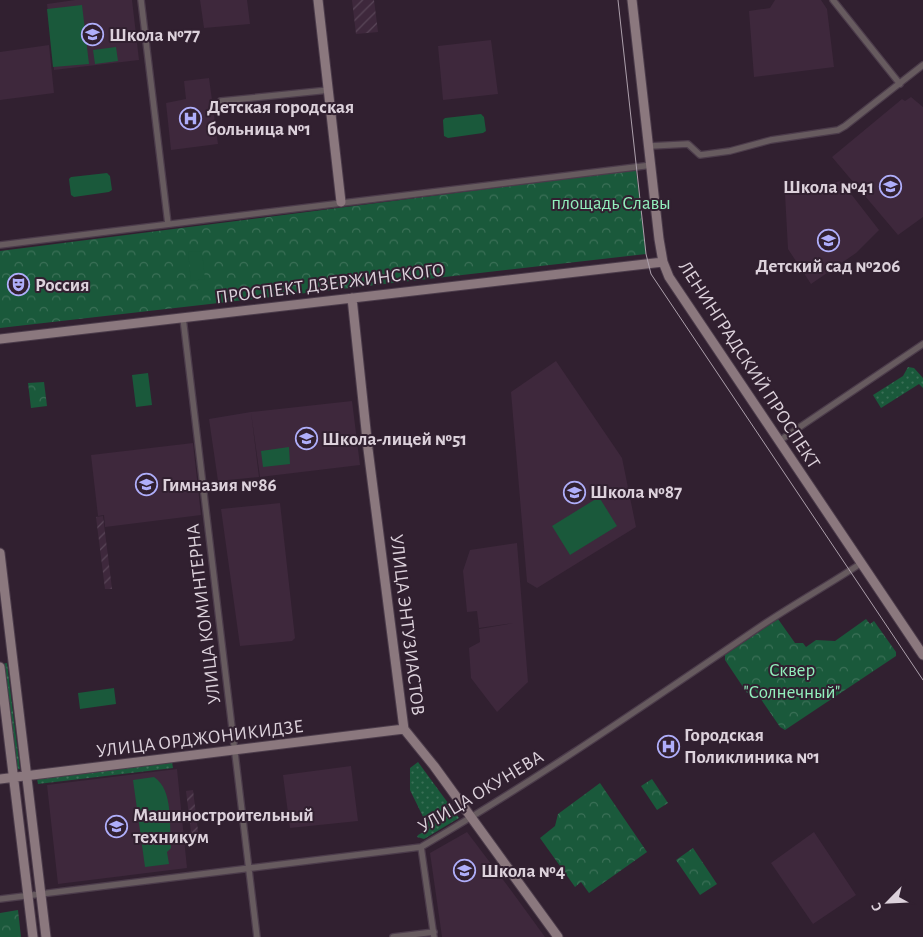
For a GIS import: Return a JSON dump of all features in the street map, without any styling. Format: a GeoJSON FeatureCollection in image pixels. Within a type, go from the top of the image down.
{"type":"FeatureCollection","features":[{"type":"Feature","properties":{"kind":"street"},"geometry":{"type":"LineString","coordinates":[[140,0],[168,224]]}},
{"type":"Feature","properties":{"kind":"street"},"geometry":{"type":"LineString","coordinates":[[318,0],[341,202]]}},
{"type":"Feature","properties":{"kind":"street","name":"ЛЕНИНГРАДСКИЙ ПРОСПЕКТ"},"geometry":{"type":"LineString","coordinates":[[632,0],[663,262],[669,277],[860,564],[923,655]]}},
{"type":"Feature","properties":{"kind":"street"},"geometry":{"type":"LineString","coordinates":[[833,0],[900,84]]}},
{"type":"Feature","properties":{"kind":"street"},"geometry":{"type":"LineString","coordinates":[[650,146],[688,144],[700,155],[730,151],[771,140],[833,131],[845,126],[923,65]]}},
{"type":"Feature","properties":{"kind":"street"},"geometry":{"type":"LineString","coordinates":[[221,101],[329,90]]}},
{"type":"Feature","properties":{"kind":"street"},"geometry":{"type":"LineString","coordinates":[[0,245],[652,165]]}},
{"type":"Feature","properties":{"kind":"street","name":"ПРОСПЕКТ ДЗЕРЖИНСКОГО"},"geometry":{"type":"LineString","coordinates":[[0,339],[663,262]]}},
{"type":"Feature","properties":{"kind":"street","name":"УЛИЦА ЭНТУЗИАСТОВ"},"geometry":{"type":"LineString","coordinates":[[352,298],[368,450],[404,729],[434,766],[470,819],[558,937]]}},
{"type":"Feature","properties":{"kind":"street","name":"УЛИЦА КОМИНТЕРНА"},"geometry":{"type":"LineString","coordinates":[[183,318],[257,937]]}},
{"type":"Feature","properties":{"kind":"street"},"geometry":{"type":"LineString","coordinates":[[779,441],[923,344]]}},
{"type":"Feature","properties":{"kind":"street"},"geometry":{"type":"LineString","coordinates":[[0,553],[46,937]]}},
{"type":"Feature","properties":{"kind":"street","name":"УЛИЦА ОКУНЕВА"},"geometry":{"type":"LineString","coordinates":[[0,899],[421,847],[470,819],[576,751],[785,610],[860,564]]}},
{"type":"Feature","properties":{"kind":"street"},"geometry":{"type":"LineString","coordinates":[[0,666],[33,937]]}},
{"type":"Feature","properties":{"kind":"street","name":"УЛИЦА ОРДЖОНИКИДЗЕ"},"geometry":{"type":"LineString","coordinates":[[0,779],[404,729]]}},
{"type":"Feature","properties":{"kind":"street"},"geometry":{"type":"LineString","coordinates":[[393,937],[434,935],[421,847]]}},
{"type":"Feature","properties":{"kind":"shaded area","name":"Школа №77"},"geometry":{"type":"Polygon","coordinates":[[[75,0],[132,0],[139,60],[54,70],[47,4],[75,0]]]}},
{"type":"Feature","properties":{"kind":"shaded area"},"geometry":{"type":"Polygon","coordinates":[[[200,0],[247,0],[250,24],[204,28],[200,0]]]}},
{"type":"Feature","properties":{"kind":"shaded area"},"geometry":{"type":"Polygon","coordinates":[[[352,0],[374,0],[378,32],[356,34],[352,0]]]}},
{"type":"Feature","properties":{"kind":"shaded area"},"geometry":{"type":"Polygon","coordinates":[[[775,0],[821,0],[827,9],[834,67],[754,77],[749,11],[770,8],[775,0]]]}},
{"type":"Feature","properties":{"kind":"shaded area"},"geometry":{"type":"Polygon","coordinates":[[[491,40],[498,94],[443,100],[438,46],[491,40]]]}},
{"type":"Feature","properties":{"kind":"shaded area"},"geometry":{"type":"Polygon","coordinates":[[[49,45],[54,93],[0,100],[0,52],[49,45]]]}},
{"type":"Feature","properties":{"kind":"shaded area","name":"Детская городская больница №1"},"geometry":{"type":"Polygon","coordinates":[[[209,78],[218,144],[171,150],[166,103],[186,99],[184,81],[209,78]]]}},
{"type":"Feature","properties":{"kind":"shaded area","name":"Школа №41"},"geometry":{"type":"Polygon","coordinates":[[[911,97],[923,107],[923,217],[898,235],[832,157],[902,99],[905,101],[911,97]]]}},
{"type":"Feature","properties":{"kind":"shaded area","name":"Детский сад №206"},"geometry":{"type":"Polygon","coordinates":[[[841,181],[879,230],[856,253],[811,284],[788,249],[785,194],[841,181]]]}},
{"type":"Feature","properties":{"kind":"shaded area","name":"Школа №87"},"geometry":{"type":"Polygon","coordinates":[[[556,361],[622,458],[636,527],[537,588],[527,582],[511,392],[556,361]]]}},
{"type":"Feature","properties":{"kind":"shaded area","name":"Школа-лицей №51"},"geometry":{"type":"Polygon","coordinates":[[[352,401],[360,465],[260,477],[251,412],[352,401]]]}},
{"type":"Feature","properties":{"kind":"shaded area"},"geometry":{"type":"Polygon","coordinates":[[[251,412],[259,477],[218,481],[209,419],[251,412]]]}},
{"type":"Feature","properties":{"kind":"shaded area","name":"Гимназия №86"},"geometry":{"type":"Polygon","coordinates":[[[193,443],[201,515],[105,527],[104,515],[98,516],[91,455],[193,443]]]}},
{"type":"Feature","properties":{"kind":"shaded area"},"geometry":{"type":"Polygon","coordinates":[[[280,503],[295,638],[292,641],[240,646],[221,509],[280,503]]]}},
{"type":"Feature","properties":{"kind":"shaded area"},"geometry":{"type":"Polygon","coordinates":[[[103,516],[112,589],[105,589],[96,517],[103,516]]]}},
{"type":"Feature","properties":{"kind":"shaded area"},"geometry":{"type":"Polygon","coordinates":[[[517,543],[528,682],[497,712],[471,678],[469,648],[480,642],[479,629],[514,623],[479,628],[477,611],[467,612],[463,571],[470,550],[517,543]]]}},
{"type":"Feature","properties":{"kind":"shaded area"},"geometry":{"type":"Polygon","coordinates":[[[351,766],[358,821],[290,828],[283,775],[351,766]]]}},
{"type":"Feature","properties":{"kind":"shaded area","name":"Машиностроительный техникум"},"geometry":{"type":"Polygon","coordinates":[[[177,769],[187,868],[58,884],[47,785],[177,769]]]}},
{"type":"Feature","properties":{"kind":"shaded area"},"geometry":{"type":"Polygon","coordinates":[[[193,790],[199,839],[192,840],[186,791],[193,790]]]}},
{"type":"Feature","properties":{"kind":"shaded area","name":"Школа №4"},"geometry":{"type":"Polygon","coordinates":[[[467,832],[545,937],[442,937],[430,853],[467,832]]]}},
{"type":"Feature","properties":{"kind":"shaded area"},"geometry":{"type":"Polygon","coordinates":[[[814,832],[856,895],[813,924],[771,863],[814,832]]]}},
{"type":"Feature","properties":{"kind":"green space"},"geometry":{"type":"Polygon","coordinates":[[[82,5],[89,64],[53,67],[47,9],[82,5]]]}},
{"type":"Feature","properties":{"kind":"green space"},"geometry":{"type":"Polygon","coordinates":[[[116,47],[118,61],[95,64],[93,50],[116,47]]]}},
{"type":"Feature","properties":{"kind":"green space"},"geometry":{"type":"Polygon","coordinates":[[[481,114],[484,117],[486,131],[483,133],[448,138],[444,136],[443,120],[445,118],[481,114]]]}},
{"type":"Feature","properties":{"kind":"green space","name":"площадь Славы"},"geometry":{"type":"Polygon","coordinates":[[[636,170],[646,254],[0,328],[0,251],[636,170]]]}},
{"type":"Feature","properties":{"kind":"green space"},"geometry":{"type":"Polygon","coordinates":[[[107,173],[110,176],[112,190],[109,192],[74,197],[71,195],[69,179],[71,177],[107,173]]]}},
{"type":"Feature","properties":{"kind":"green space"},"geometry":{"type":"Polygon","coordinates":[[[202,251],[205,279],[191,281],[188,252],[202,251]]]}},
{"type":"Feature","properties":{"kind":"green space"},"geometry":{"type":"Polygon","coordinates":[[[908,367],[914,368],[923,378],[923,388],[919,384],[881,408],[873,395],[903,376],[908,367]]]}},
{"type":"Feature","properties":{"kind":"green space"},"geometry":{"type":"Polygon","coordinates":[[[148,373],[152,405],[136,407],[132,375],[148,373]]]}},
{"type":"Feature","properties":{"kind":"green space"},"geometry":{"type":"Polygon","coordinates":[[[44,382],[47,406],[31,408],[28,383],[44,382]]]}},
{"type":"Feature","properties":{"kind":"green space"},"geometry":{"type":"Polygon","coordinates":[[[289,447],[290,464],[263,467],[261,451],[289,447]]]}},
{"type":"Feature","properties":{"kind":"green space"},"geometry":{"type":"Polygon","coordinates":[[[599,497],[617,526],[570,555],[552,526],[599,497]]]}},
{"type":"Feature","properties":{"kind":"green space","name":"Сквер \"Солнечный\""},"geometry":{"type":"Polygon","coordinates":[[[778,619],[795,643],[803,643],[806,647],[816,640],[835,641],[866,619],[870,624],[874,621],[896,652],[896,656],[785,730],[780,727],[754,689],[747,693],[725,660],[725,655],[778,619]]]}},
{"type":"Feature","properties":{"kind":"green space"},"geometry":{"type":"Polygon","coordinates":[[[7,663],[20,769],[15,770],[2,664],[7,663]]]}},
{"type":"Feature","properties":{"kind":"green space"},"geometry":{"type":"Polygon","coordinates":[[[114,688],[116,704],[80,709],[78,693],[114,688]]]}},
{"type":"Feature","properties":{"kind":"green space"},"geometry":{"type":"Polygon","coordinates":[[[172,762],[173,768],[38,784],[37,779],[172,762]]]}},
{"type":"Feature","properties":{"kind":"green space"},"geometry":{"type":"Polygon","coordinates":[[[418,762],[459,818],[424,839],[417,837],[429,829],[410,790],[410,768],[418,762]]]}},
{"type":"Feature","properties":{"kind":"green space"},"geometry":{"type":"Polygon","coordinates":[[[154,777],[165,790],[168,799],[171,848],[167,852],[169,864],[145,867],[133,780],[154,777]]]}},
{"type":"Feature","properties":{"kind":"green space"},"geometry":{"type":"Polygon","coordinates":[[[652,779],[668,803],[657,810],[641,786],[652,779]]]}},
{"type":"Feature","properties":{"kind":"green space"},"geometry":{"type":"Polygon","coordinates":[[[600,783],[647,852],[589,893],[581,882],[575,887],[540,838],[555,826],[558,814],[600,783]]]}},
{"type":"Feature","properties":{"kind":"green space"},"geometry":{"type":"Polygon","coordinates":[[[693,848],[717,884],[700,895],[676,860],[693,848]]]}},
{"type":"Feature","properties":{"kind":"green space"},"geometry":{"type":"Polygon","coordinates":[[[18,910],[21,937],[0,937],[0,913],[18,910]]]}},
{"type":"Feature","properties":{"kind":"tram line"},"geometry":{"type":"LineString","coordinates":[[618,0],[646,254],[651,274],[923,680]]}},
{"type":"Feature","properties":{"kind":"place","name":"Школа №77"},"geometry":{"type":"Point","coordinates":[93,35]}},
{"type":"Feature","properties":{"kind":"place","name":"Детская городская больница №1"},"geometry":{"type":"Point","coordinates":[191,118]}},
{"type":"Feature","properties":{"kind":"place","name":"Школа №41"},"geometry":{"type":"Point","coordinates":[890,187]}},
{"type":"Feature","properties":{"kind":"place","name":"Детский сад №206"},"geometry":{"type":"Point","coordinates":[828,240]}},
{"type":"Feature","properties":{"kind":"place","name":"Россия"},"geometry":{"type":"Point","coordinates":[19,285]}},
{"type":"Feature","properties":{"kind":"place","name":"Школа-лицей №51"},"geometry":{"type":"Point","coordinates":[306,439]}},
{"type":"Feature","properties":{"kind":"place","name":"Гимназия №86"},"geometry":{"type":"Point","coordinates":[146,485]}},
{"type":"Feature","properties":{"kind":"place","name":"Школа №87"},"geometry":{"type":"Point","coordinates":[574,492]}},
{"type":"Feature","properties":{"kind":"place","name":"Городская Поликлиника №1"},"geometry":{"type":"Point","coordinates":[668,746]}},
{"type":"Feature","properties":{"kind":"place","name":"Машиностроительный техникум"},"geometry":{"type":"Point","coordinates":[117,826]}},
{"type":"Feature","properties":{"kind":"place","name":"Школа №4"},"geometry":{"type":"Point","coordinates":[465,871]}}]}
